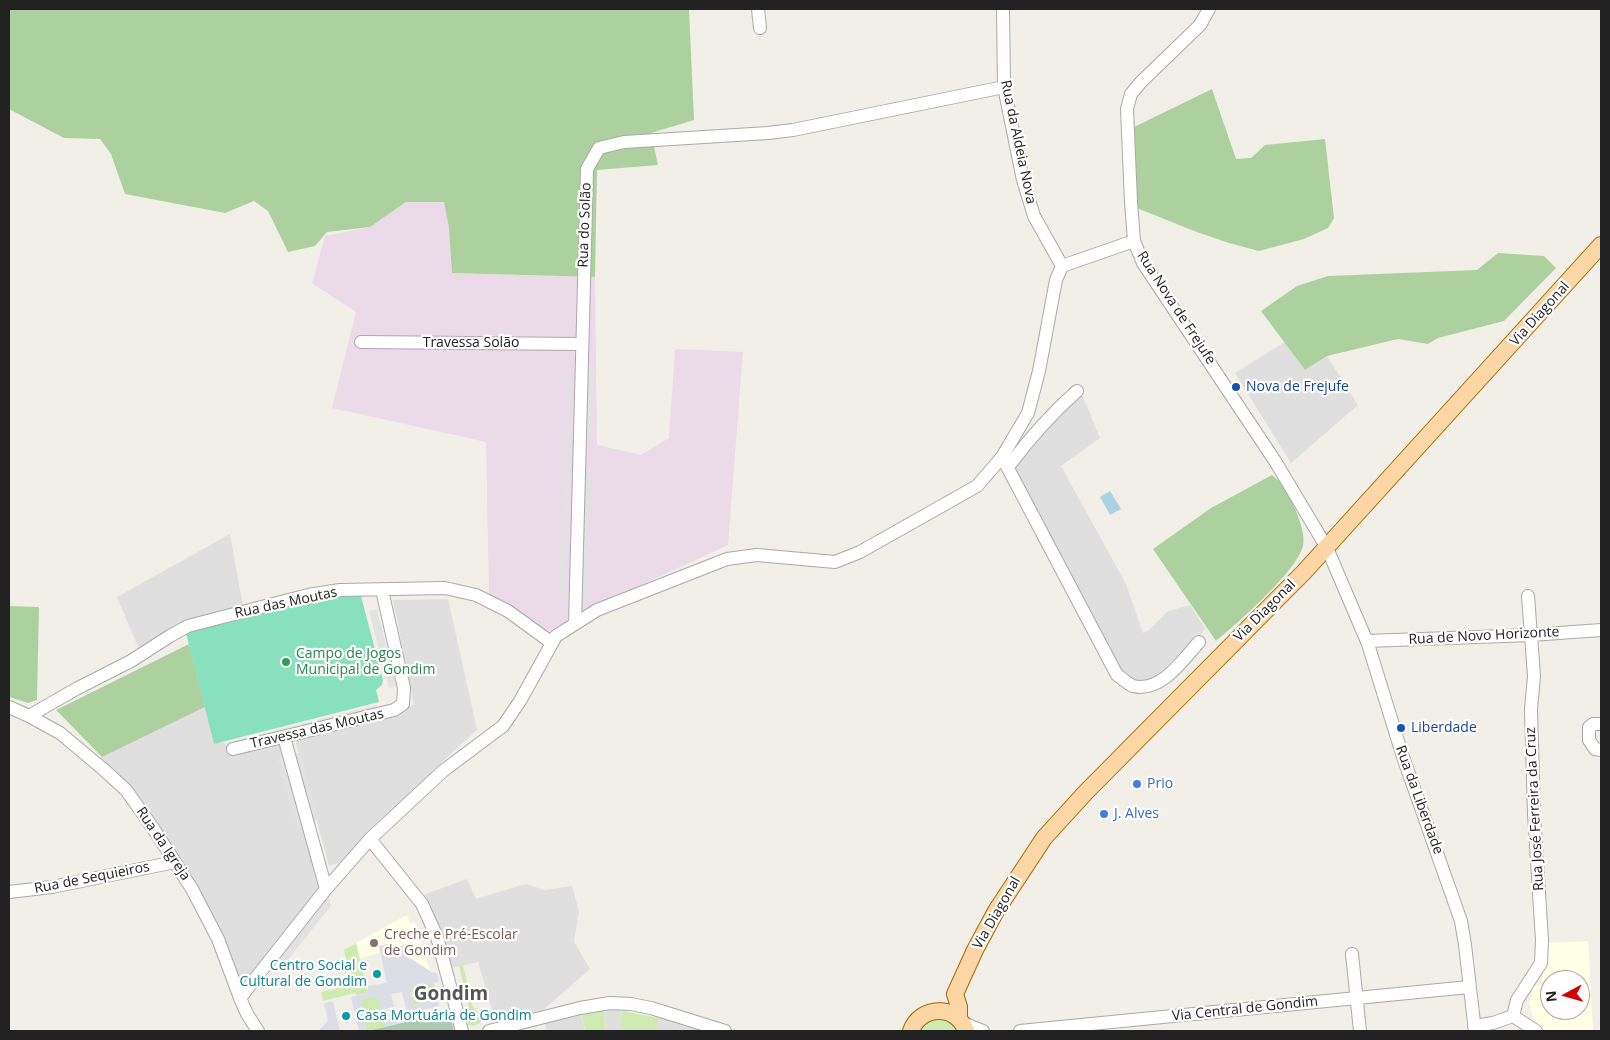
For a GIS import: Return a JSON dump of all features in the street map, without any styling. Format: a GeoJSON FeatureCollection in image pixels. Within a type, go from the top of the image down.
{"type":"FeatureCollection","features":[{"type":"Feature","properties":{"kind":"main road","name":"Via Diagonal"},"geometry":{"type":"LineString","coordinates":[[910,1030],[924,1014],[933,1011],[955,994],[975,950],[996,912],[1044,838],[1093,784],[1327,548],[1601,245]]}},
{"type":"Feature","properties":{"kind":"main road"},"geometry":{"type":"LineString","coordinates":[[955,994],[963,1025]]}},
{"type":"Feature","properties":{"kind":"main road"},"geometry":{"type":"LineString","coordinates":[[933,1011],[942,1010],[952,1013],[963,1025]]}},
{"type":"Feature","properties":{"kind":"street"},"geometry":{"type":"LineString","coordinates":[[758,9],[760,28]]}},
{"type":"Feature","properties":{"kind":"street","name":"Rua da Aldeia Nova"},"geometry":{"type":"LineString","coordinates":[[1003,9],[1004,87],[1023,180],[1034,216],[1062,266]]}},
{"type":"Feature","properties":{"kind":"street","name":"Rua Nova de Frejufe"},"geometry":{"type":"LineString","coordinates":[[1209,9],[1200,25],[1131,94],[1127,109],[1134,241],[1143,263],[1275,461],[1327,548]]}},
{"type":"Feature","properties":{"kind":"street","name":"Rua do Solão"},"geometry":{"type":"LineString","coordinates":[[575,624],[587,169],[599,148],[624,142],[794,130],[1004,87]]}},
{"type":"Feature","properties":{"kind":"street"},"geometry":{"type":"LineString","coordinates":[[1005,462],[1028,413],[1039,371],[1056,280],[1062,266],[1134,241]]}},
{"type":"Feature","properties":{"kind":"street","name":"Travessa Solão"},"geometry":{"type":"LineString","coordinates":[[361,342],[582,344]]}},
{"type":"Feature","properties":{"kind":"street"},"geometry":{"type":"LineString","coordinates":[[240,998],[326,889],[370,839],[443,771],[502,726],[520,701],[556,636],[597,610],[727,558],[757,556],[835,562],[860,552],[977,486],[1031,437],[1052,413],[1078,391]]}},
{"type":"Feature","properties":{"kind":"street"},"geometry":{"type":"LineString","coordinates":[[1005,462],[1117,675],[1132,686],[1150,687],[1171,673],[1199,642]]}},
{"type":"Feature","properties":{"kind":"street","name":"Rua da Liberdade"},"geometry":{"type":"LineString","coordinates":[[1327,548],[1367,641],[1403,757],[1461,921],[1475,1029]]}},
{"type":"Feature","properties":{"kind":"street","name":"Rua das Moutas"},"geometry":{"type":"LineString","coordinates":[[29,716],[131,661],[188,626],[308,595],[340,590],[445,588],[476,595],[508,611],[552,643]]}},
{"type":"Feature","properties":{"kind":"street","name":"Travessa das Moutas"},"geometry":{"type":"LineString","coordinates":[[232,749],[394,710],[403,704],[404,688],[382,590]]}},
{"type":"Feature","properties":{"kind":"street","name":"Rua José Ferreira da Cruz"},"geometry":{"type":"LineString","coordinates":[[1513,1016],[1517,1000],[1541,963],[1542,940],[1534,814],[1531,709],[1534,676],[1528,596]]}},
{"type":"Feature","properties":{"kind":"street","name":"Rua de Novo Horizonte"},"geometry":{"type":"LineString","coordinates":[[1367,641],[1531,635],[1601,630]]}},
{"type":"Feature","properties":{"kind":"street","name":"Rua da Igreja"},"geometry":{"type":"LineString","coordinates":[[9,707],[60,732],[126,790],[192,888],[218,939],[247,1014],[258,1031]]}},
{"type":"Feature","properties":{"kind":"street"},"geometry":{"type":"LineString","coordinates":[[1601,724],[1593,724],[1589,728],[1589,740],[1595,749],[1601,750]]}},
{"type":"Feature","properties":{"kind":"street"},"geometry":{"type":"LineString","coordinates":[[284,737],[326,889]]}},
{"type":"Feature","properties":{"kind":"street"},"geometry":{"type":"LineString","coordinates":[[370,839],[422,904],[437,937],[462,1031]]}},
{"type":"Feature","properties":{"kind":"street","name":"Rua de Sequieiros"},"geometry":{"type":"LineString","coordinates":[[9,892],[52,887],[175,862]]}},
{"type":"Feature","properties":{"kind":"street"},"geometry":{"type":"LineString","coordinates":[[1352,954],[1360,1031]]}},
{"type":"Feature","properties":{"kind":"street","name":"Via Central de Gondim"},"geometry":{"type":"LineString","coordinates":[[1020,1031],[1469,987]]}},
{"type":"Feature","properties":{"kind":"street"},"geometry":{"type":"LineString","coordinates":[[489,1031],[590,1006],[620,1004],[651,1008],[726,1031]]}},
{"type":"Feature","properties":{"kind":"street"},"geometry":{"type":"LineString","coordinates":[[1475,1029],[1513,1016],[1536,1031]]}},
{"type":"Feature","properties":{"kind":"street"},"geometry":{"type":"LineString","coordinates":[[963,1025],[983,1031]]}},
{"type":"Feature","properties":{"kind":"shaded area"},"geometry":{"type":"Polygon","coordinates":[[[406,202],[444,202],[449,228],[452,273],[595,277],[597,445],[641,455],[669,438],[675,349],[743,352],[728,545],[585,611],[547,632],[489,594],[486,442],[332,408],[356,312],[312,283],[325,236],[370,227],[406,202]]]}},
{"type":"Feature","properties":{"kind":"shaded area"},"geometry":{"type":"Polygon","coordinates":[[[1285,342],[1305,370],[1327,356],[1358,405],[1291,463],[1235,373],[1285,342]]]}},
{"type":"Feature","properties":{"kind":"shaded area"},"geometry":{"type":"Polygon","coordinates":[[[586,365],[593,365],[592,442],[584,443],[586,365]]]}},
{"type":"Feature","properties":{"kind":"shaded area"},"geometry":{"type":"Polygon","coordinates":[[[566,377],[571,377],[565,600],[559,599],[566,377]]]}},
{"type":"Feature","properties":{"kind":"shaded area"},"geometry":{"type":"Polygon","coordinates":[[[1081,392],[1100,438],[1061,466],[1126,584],[1143,633],[1149,630],[1168,611],[1190,605],[1205,628],[1169,670],[1149,683],[1131,685],[1119,672],[1012,467],[1081,392]]]}},
{"type":"Feature","properties":{"kind":"shaded area"},"geometry":{"type":"Polygon","coordinates":[[[584,475],[591,475],[589,597],[582,598],[584,475]]]}},
{"type":"Feature","properties":{"kind":"shaded area"},"geometry":{"type":"Polygon","coordinates":[[[230,534],[244,612],[227,612],[178,624],[139,649],[117,597],[230,534]]]}},
{"type":"Feature","properties":{"kind":"shaded area"},"geometry":{"type":"Polygon","coordinates":[[[448,599],[477,730],[340,863],[329,866],[295,740],[414,705],[393,600],[448,599]]]}},
{"type":"Feature","properties":{"kind":"shaded area"},"geometry":{"type":"Polygon","coordinates":[[[377,609],[396,686],[389,688],[369,611],[377,609]]]}},
{"type":"Feature","properties":{"kind":"shaded area"},"geometry":{"type":"Polygon","coordinates":[[[377,705],[378,708],[227,746],[226,743],[377,705]]]}},
{"type":"Feature","properties":{"kind":"shaded area"},"geometry":{"type":"Polygon","coordinates":[[[205,707],[214,743],[223,742],[232,751],[284,738],[324,889],[241,994],[177,860],[97,762],[102,757],[205,707]]]}},
{"type":"Feature","properties":{"kind":"shaded area"},"geometry":{"type":"Polygon","coordinates":[[[292,751],[301,755],[318,818],[313,825],[292,751]]]}},
{"type":"Feature","properties":{"kind":"shaded area"},"geometry":{"type":"Polygon","coordinates":[[[283,752],[305,830],[297,825],[278,761],[283,752]]]}},
{"type":"Feature","properties":{"kind":"shaded area"},"geometry":{"type":"Polygon","coordinates":[[[467,879],[476,899],[525,884],[545,890],[572,886],[579,912],[574,942],[590,969],[542,1011],[496,1022],[478,962],[451,968],[423,895],[467,879]]]}},
{"type":"Feature","properties":{"kind":"shaded area"},"geometry":{"type":"Polygon","coordinates":[[[329,896],[331,906],[286,962],[279,959],[329,896]]]}},
{"type":"Feature","properties":{"kind":"shaded area","name":"Creche e Pré-Escolar de Gondim"},"geometry":{"type":"Polygon","coordinates":[[[407,915],[410,923],[415,922],[430,971],[406,956],[403,945],[394,948],[392,943],[379,946],[380,953],[359,958],[356,943],[407,915]]]}},
{"type":"Feature","properties":{"kind":"shaded area"},"geometry":{"type":"Polygon","coordinates":[[[1588,941],[1590,970],[1544,970],[1548,957],[1549,943],[1588,941]]]}},
{"type":"Feature","properties":{"kind":"shaded area"},"geometry":{"type":"Polygon","coordinates":[[[392,943],[394,948],[404,945],[407,956],[431,973],[437,974],[439,982],[410,988],[413,1005],[438,999],[439,1006],[416,1012],[417,1016],[407,1018],[408,1021],[387,1026],[385,1020],[408,1016],[402,992],[391,994],[394,1007],[381,1011],[377,996],[360,1000],[367,1031],[359,1031],[351,997],[368,993],[367,986],[387,983],[379,946],[392,943]]]}},
{"type":"Feature","properties":{"kind":"shaded area"},"geometry":{"type":"Polygon","coordinates":[[[1590,977],[1593,1031],[1546,1031],[1539,1026],[1533,1018],[1529,1003],[1534,986],[1540,985],[1540,1020],[1590,1020],[1590,977]]]}},
{"type":"Feature","properties":{"kind":"shaded area"},"geometry":{"type":"Polygon","coordinates":[[[333,1001],[340,1031],[318,1031],[328,1021],[324,1003],[333,1001]]]}},
{"type":"Feature","properties":{"kind":"shaded area"},"geometry":{"type":"Polygon","coordinates":[[[604,1005],[622,1005],[621,1031],[605,1031],[604,1005]]]}},
{"type":"Feature","properties":{"kind":"shaded area"},"geometry":{"type":"Polygon","coordinates":[[[580,1009],[585,1031],[547,1031],[544,1019],[580,1009]]]}},
{"type":"Feature","properties":{"kind":"shaded area"},"geometry":{"type":"Polygon","coordinates":[[[449,1011],[454,1031],[367,1031],[441,1014],[449,1011]]]}},
{"type":"Feature","properties":{"kind":"shaded area"},"geometry":{"type":"Polygon","coordinates":[[[661,1012],[721,1031],[655,1031],[661,1012]]]}},
{"type":"Feature","properties":{"kind":"green space"},"geometry":{"type":"Polygon","coordinates":[[[9,9],[689,9],[694,120],[651,133],[658,165],[597,170],[595,277],[452,273],[449,228],[444,202],[406,202],[370,227],[327,232],[315,246],[288,252],[268,211],[254,201],[225,213],[125,194],[111,154],[100,139],[64,138],[9,109],[9,9]]]}},
{"type":"Feature","properties":{"kind":"green space"},"geometry":{"type":"Polygon","coordinates":[[[1212,89],[1236,159],[1251,158],[1265,145],[1325,139],[1334,218],[1328,228],[1304,239],[1259,251],[1194,231],[1137,208],[1134,127],[1212,89]]]}},
{"type":"Feature","properties":{"kind":"green space"},"geometry":{"type":"Polygon","coordinates":[[[1498,253],[1544,256],[1556,268],[1504,321],[1438,338],[1428,344],[1398,339],[1327,356],[1305,370],[1261,311],[1297,286],[1328,276],[1477,270],[1498,253]]]}},
{"type":"Feature","properties":{"kind":"green space"},"geometry":{"type":"Polygon","coordinates":[[[1272,475],[1283,485],[1294,506],[1303,532],[1303,546],[1290,569],[1278,583],[1216,641],[1153,549],[1211,508],[1272,475]]]}},
{"type":"Feature","properties":{"kind":"green space","name":"Campo de Jogos Municipal de Gondim"},"geometry":{"type":"Polygon","coordinates":[[[351,592],[361,596],[383,680],[382,685],[376,690],[379,702],[214,744],[186,633],[351,592]]]}},
{"type":"Feature","properties":{"kind":"green space"},"geometry":{"type":"Polygon","coordinates":[[[9,606],[39,607],[37,700],[28,703],[9,697],[9,606]]]}},
{"type":"Feature","properties":{"kind":"green space"},"geometry":{"type":"Polygon","coordinates":[[[189,644],[205,707],[102,757],[56,710],[189,644]]]}},
{"type":"Feature","properties":{"kind":"green space"},"geometry":{"type":"Polygon","coordinates":[[[356,943],[368,993],[356,995],[355,993],[323,1001],[321,992],[352,985],[344,950],[356,943]]]}},
{"type":"Feature","properties":{"kind":"green space"},"geometry":{"type":"Polygon","coordinates":[[[463,965],[473,1007],[483,1016],[480,1023],[474,1026],[467,1025],[465,1020],[469,1008],[459,966],[463,965]]]}},
{"type":"Feature","properties":{"kind":"green space"},"geometry":{"type":"Polygon","coordinates":[[[434,983],[438,999],[413,1005],[410,988],[434,983]]]}},
{"type":"Feature","properties":{"kind":"green space"},"geometry":{"type":"Polygon","coordinates":[[[377,996],[387,1026],[367,1031],[360,1000],[377,996]]]}},
{"type":"Feature","properties":{"kind":"green space"},"geometry":{"type":"Polygon","coordinates":[[[604,1011],[605,1031],[585,1031],[582,1015],[604,1011]]]}},
{"type":"Feature","properties":{"kind":"green space"},"geometry":{"type":"Polygon","coordinates":[[[622,1011],[659,1018],[655,1031],[621,1031],[622,1011]]]}},
{"type":"Feature","properties":{"kind":"green space"},"geometry":{"type":"Polygon","coordinates":[[[936,1018],[949,1020],[959,1031],[919,1031],[926,1023],[936,1018]]]}},
{"type":"Feature","properties":{"kind":"water"},"geometry":{"type":"Polygon","coordinates":[[[1110,491],[1121,509],[1110,515],[1100,497],[1110,491]]]}},
{"type":"Feature","properties":{"kind":"place","name":"Nova de Frejufe"},"geometry":{"type":"Point","coordinates":[1236,387]}},
{"type":"Feature","properties":{"kind":"place","name":"Campo de Jogos Municipal de Gondim"},"geometry":{"type":"Point","coordinates":[286,662]}},
{"type":"Feature","properties":{"kind":"place","name":"Liberdade"},"geometry":{"type":"Point","coordinates":[1401,728]}},
{"type":"Feature","properties":{"kind":"place","name":"Prio"},"geometry":{"type":"Point","coordinates":[1137,784]}},
{"type":"Feature","properties":{"kind":"place","name":"J. Alves"},"geometry":{"type":"Point","coordinates":[1104,814]}},
{"type":"Feature","properties":{"kind":"place","name":"Creche e Pré-Escolar de Gondim"},"geometry":{"type":"Point","coordinates":[374,943]}},
{"type":"Feature","properties":{"kind":"place","name":"Centro Social e Cultural de Gondim"},"geometry":{"type":"Point","coordinates":[377,974]}},
{"type":"Feature","properties":{"kind":"place","name":"Casa Mortuária de Gondim"},"geometry":{"type":"Point","coordinates":[346,1016]}},
{"type":"Feature","properties":{"kind":"district","name":"Gondim"},"geometry":{"type":"Point","coordinates":[451,995]}}]}
